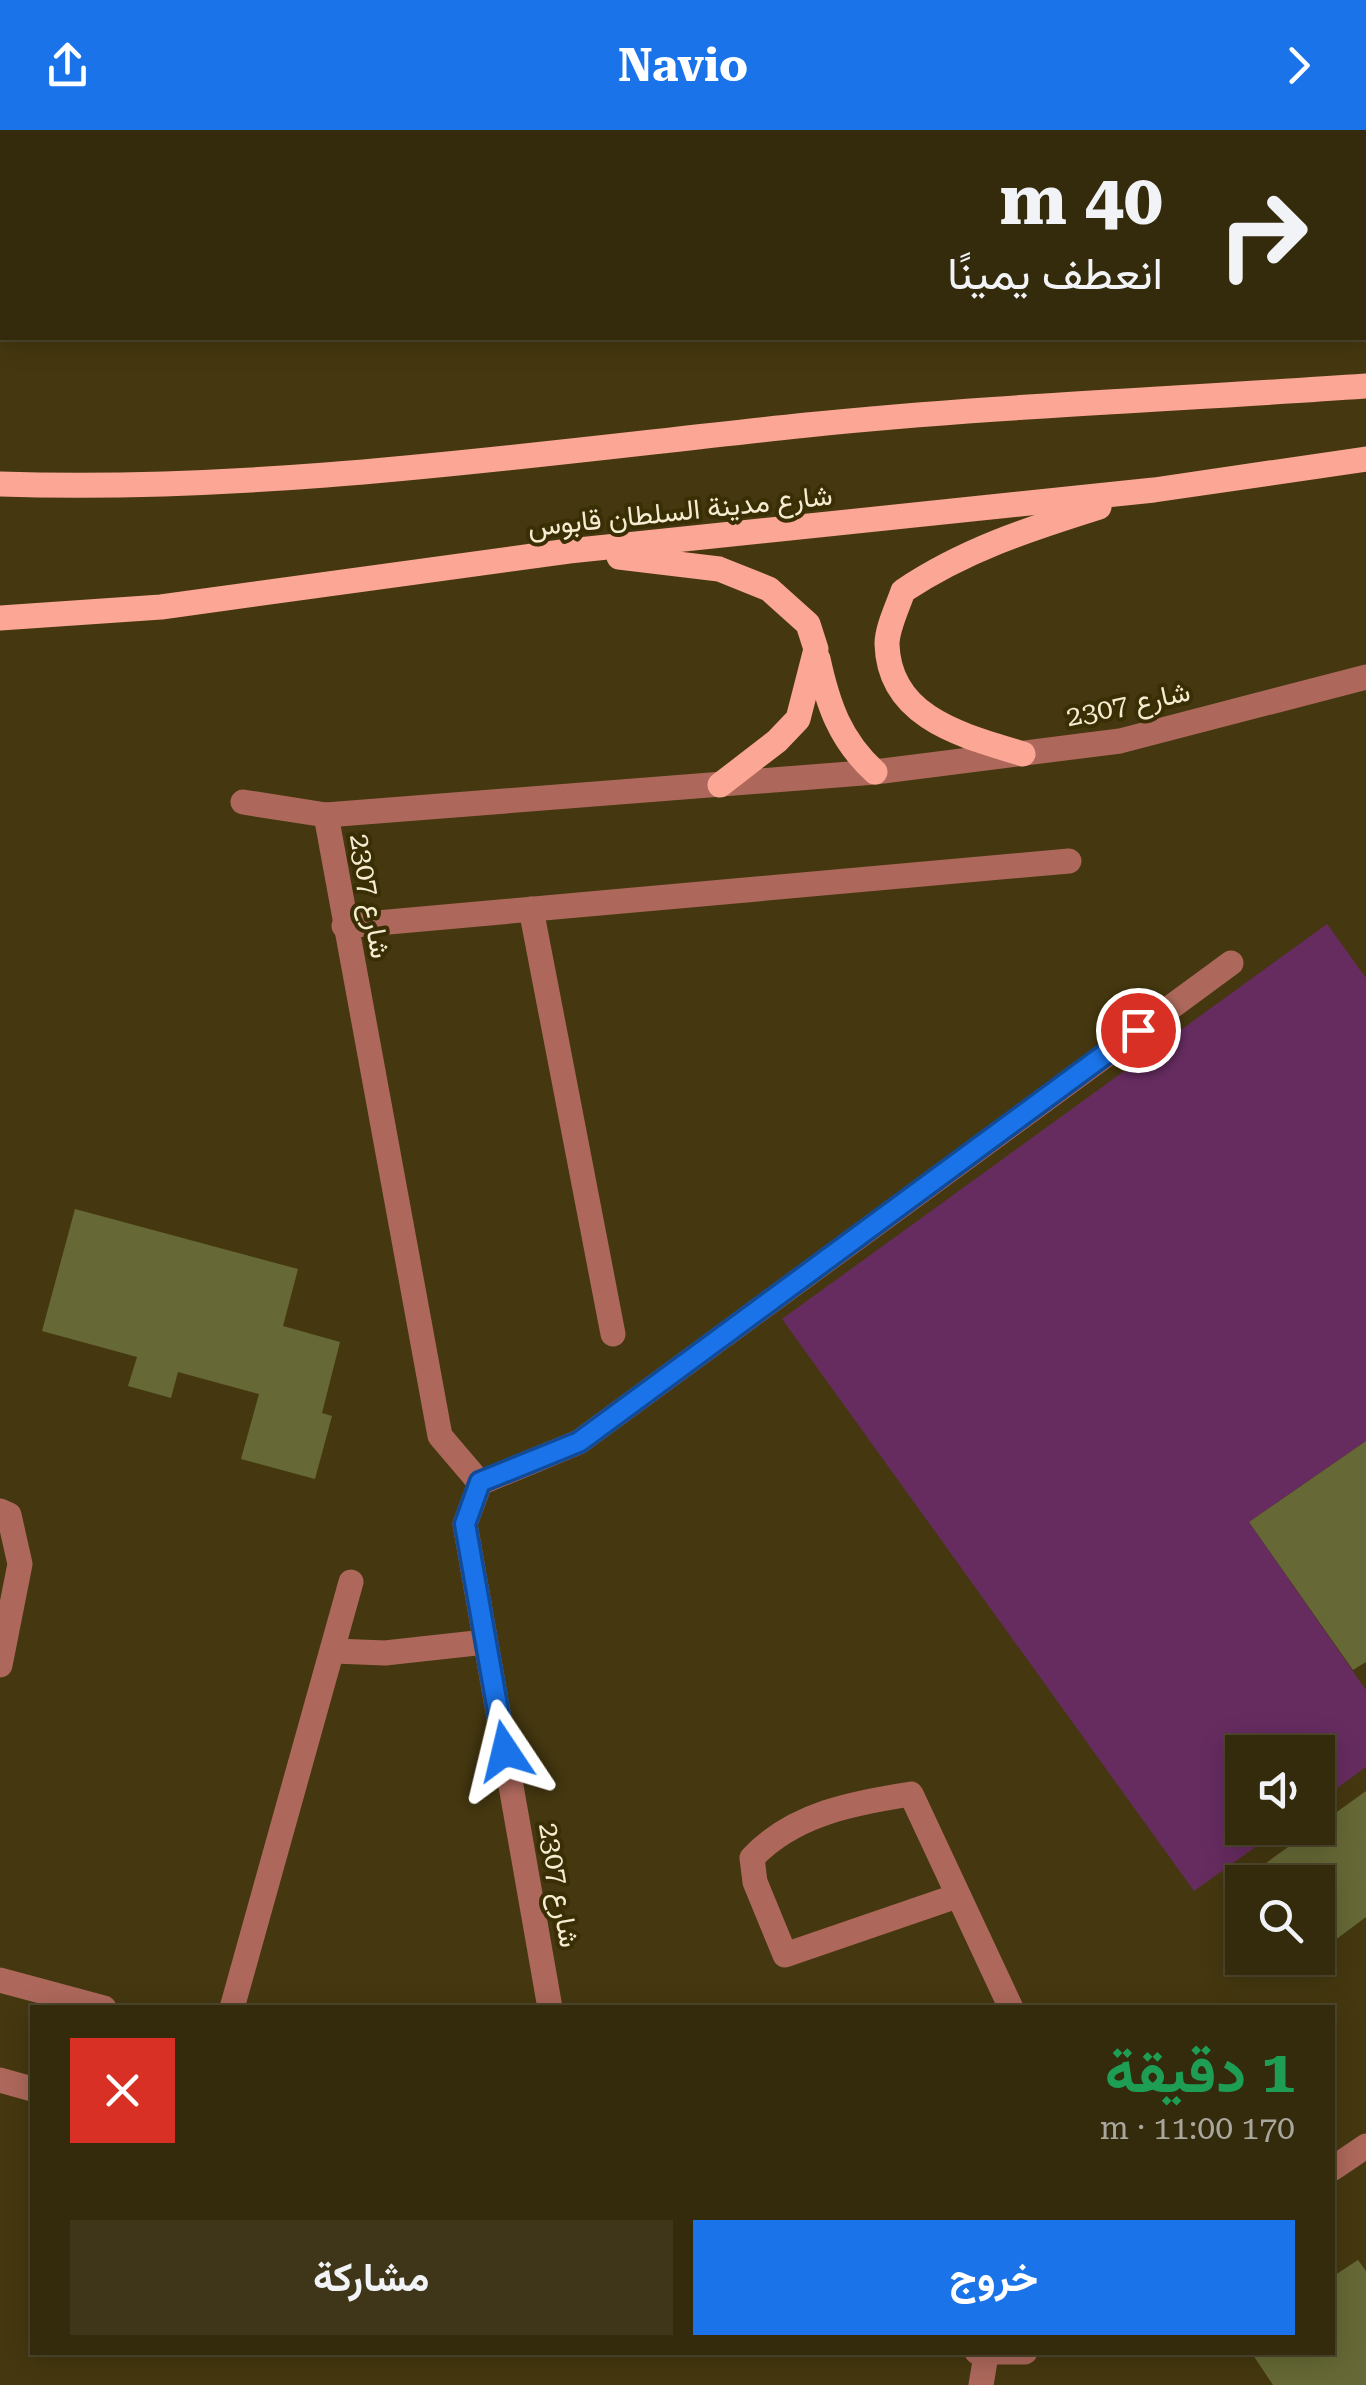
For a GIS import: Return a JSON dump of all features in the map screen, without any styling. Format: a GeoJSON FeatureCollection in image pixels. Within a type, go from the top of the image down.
{"type":"FeatureCollection","features":[{"type":"Feature","properties":{"kind":"main road"},"geometry":{"type":"LineString","coordinates":[[0,484],[78,487],[397,469],[812,424],[1366,386]]}},
{"type":"Feature","properties":{"kind":"main road","name":"شارع مدينة السلطان قابوس"},"geometry":{"type":"LineString","coordinates":[[0,618],[161,607],[569,551],[1154,490],[1366,459]]}},
{"type":"Feature","properties":{"kind":"main road"},"geometry":{"type":"LineString","coordinates":[[0,472],[78,487]]}},
{"type":"Feature","properties":{"kind":"main road"},"geometry":{"type":"LineString","coordinates":[[1023,754],[944,730],[902,694],[887,643],[902,591],[946,562],[1008,535],[1154,490]]}},
{"type":"Feature","properties":{"kind":"main road"},"geometry":{"type":"LineString","coordinates":[[569,551],[718,569],[770,589],[808,624],[835,721],[852,751],[875,772]]}},
{"type":"Feature","properties":{"kind":"main road"},"geometry":{"type":"LineString","coordinates":[[720,784],[798,719],[816,649]]}},
{"type":"Feature","properties":{"kind":"street","name":"2307 شارع"},"geometry":{"type":"LineString","coordinates":[[549,2005],[465,1524],[480,1482],[440,1436],[326,816],[875,772],[1023,754],[1120,741],[1366,677]]}},
{"type":"Feature","properties":{"kind":"street"},"geometry":{"type":"LineString","coordinates":[[243,802],[326,816]]}},
{"type":"Feature","properties":{"kind":"street"},"geometry":{"type":"LineString","coordinates":[[344,926],[1070,862]]}},
{"type":"Feature","properties":{"kind":"street"},"geometry":{"type":"LineString","coordinates":[[531,909],[613,1334]]}},
{"type":"Feature","properties":{"kind":"street"},"geometry":{"type":"LineString","coordinates":[[480,1482],[579,1442],[1231,963]]}},
{"type":"Feature","properties":{"kind":"street"},"geometry":{"type":"LineString","coordinates":[[0,1511],[9,1515],[20,1564],[0,1665]]}},
{"type":"Feature","properties":{"kind":"street"},"geometry":{"type":"LineString","coordinates":[[233,2005],[351,1582]]}},
{"type":"Feature","properties":{"kind":"street"},"geometry":{"type":"LineString","coordinates":[[334,1651],[385,1653],[485,1642]]}},
{"type":"Feature","properties":{"kind":"street"},"geometry":{"type":"LineString","coordinates":[[957,1896],[786,1956],[755,1882],[752,1858],[776,1832],[855,1803],[911,1794],[1010,2005]]}},
{"type":"Feature","properties":{"kind":"street"},"geometry":{"type":"LineString","coordinates":[[0,1982],[92,2005]]}},
{"type":"Feature","properties":{"kind":"street"},"geometry":{"type":"LineString","coordinates":[[0,2080],[30,2088]]}},
{"type":"Feature","properties":{"kind":"street"},"geometry":{"type":"LineString","coordinates":[[1335,2168],[1366,2146]]}},
{"type":"Feature","properties":{"kind":"street"},"geometry":{"type":"LineString","coordinates":[[981,2385],[982,2355]]}},
{"type":"Feature","properties":{"kind":"shaded area"},"geometry":{"type":"Polygon","coordinates":[[[1327,924],[1366,978],[1366,1441],[1249,1522],[1366,1690],[1366,1767],[1335,1790],[1335,1735],[1225,1735],[1225,1845],[1258,1845],[1225,1865],[1194,1891],[782,1319],[1327,924]]]}},
{"type":"Feature","properties":{"kind":"building"},"geometry":{"type":"Polygon","coordinates":[[[75,1209],[298,1269],[283,1326],[340,1342],[322,1413],[332,1416],[315,1479],[241,1459],[259,1394],[178,1372],[171,1398],[128,1386],[137,1357],[42,1331],[75,1209]]]}},
{"type":"Feature","properties":{"kind":"building"},"geometry":{"type":"Polygon","coordinates":[[[1366,1441],[1366,1662],[1353,1670],[1249,1522],[1366,1441]]]}},
{"type":"Feature","properties":{"kind":"building"},"geometry":{"type":"Polygon","coordinates":[[[1366,1791],[1366,1917],[1335,1940],[1335,1865],[1263,1865],[1291,1845],[1335,1845],[1335,1813],[1366,1791]]]}},
{"type":"Feature","properties":{"kind":"building"},"geometry":{"type":"Polygon","coordinates":[[[1358,2260],[1366,2271],[1366,2385],[1273,2385],[1253,2355],[1335,2355],[1335,2275],[1358,2260]]]}},
{"type":"Feature","properties":{"kind":"route"},"geometry":{"type":"LineString","coordinates":[[505,1751],[465,1524],[480,1482],[579,1442],[1138,1030]]}}]}
